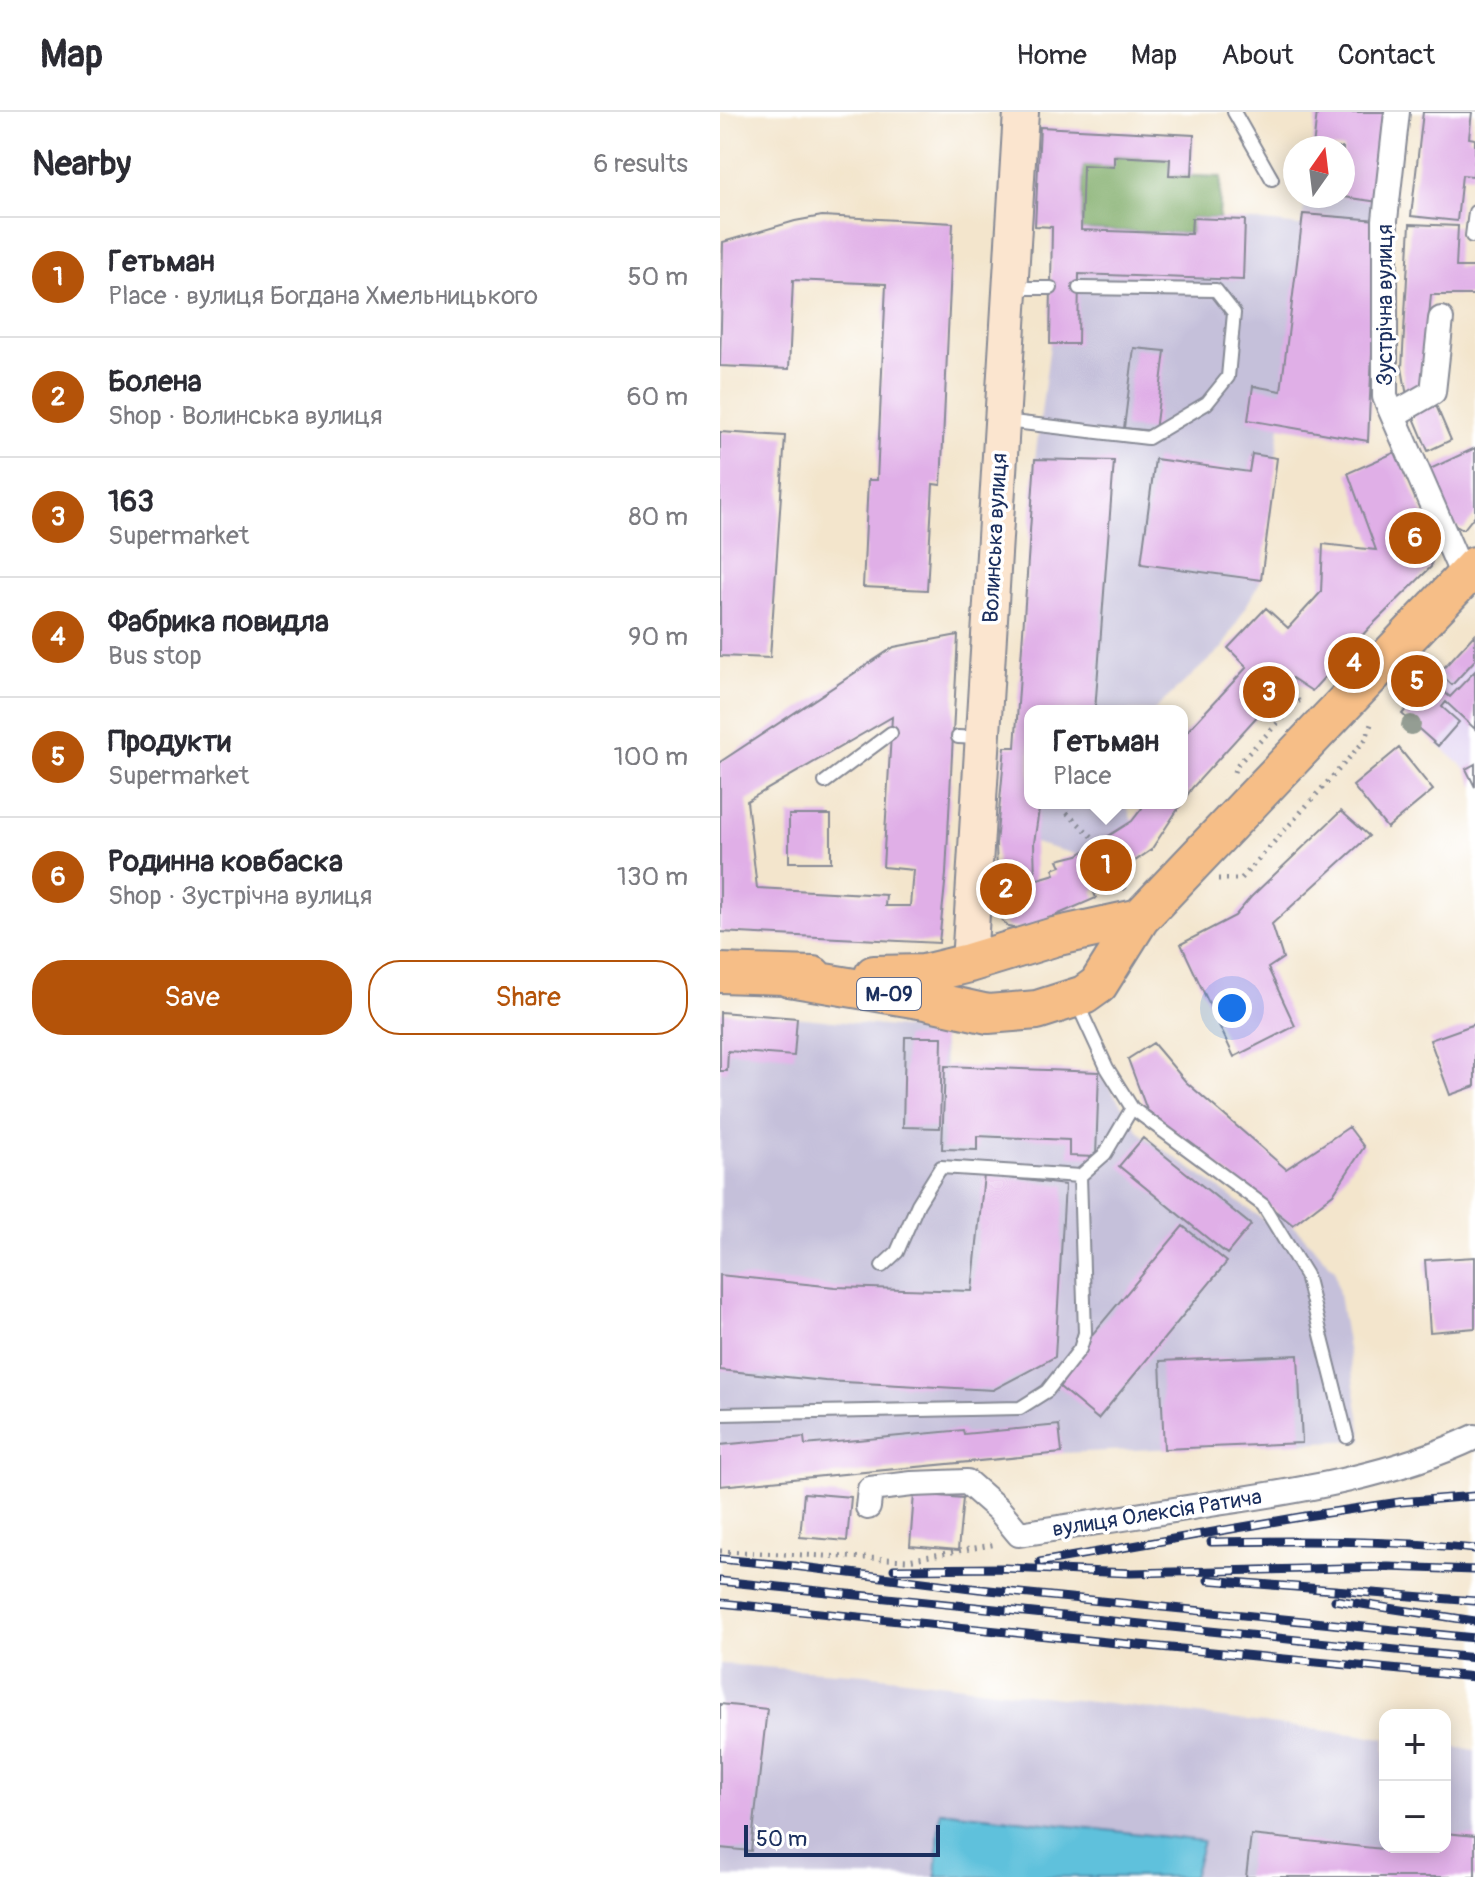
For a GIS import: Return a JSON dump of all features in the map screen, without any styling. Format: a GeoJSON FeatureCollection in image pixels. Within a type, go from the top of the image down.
{"type":"FeatureCollection","features":[{"type":"Feature","properties":{"kind":"main road"},"geometry":{"type":"LineString","coordinates":[[1091,990],[1133,904],[1469,572]]}},
{"type":"Feature","properties":{"kind":"main road","name":"М-09"},"geometry":{"type":"LineString","coordinates":[[720,973],[789,977],[924,974],[1054,937],[1133,904]]}},
{"type":"Feature","properties":{"kind":"main road"},"geometry":{"type":"LineString","coordinates":[[1054,937],[1082,938],[1096,948],[1100,962],[1091,990]]}},
{"type":"Feature","properties":{"kind":"main road"},"geometry":{"type":"LineString","coordinates":[[969,963],[969,988],[988,1014]]}},
{"type":"Feature","properties":{"kind":"main road","name":"М-09"},"geometry":{"type":"LineString","coordinates":[[789,977],[988,1014],[1037,1010],[1091,990]]}},
{"type":"Feature","properties":{"kind":"street","name":"Волинська вулиця"},"geometry":{"type":"LineString","coordinates":[[969,963],[971,738],[1002,420],[1021,112]]}},
{"type":"Feature","properties":{"kind":"street","name":"Зустрічна вулиця"},"geometry":{"type":"LineString","coordinates":[[1397,112],[1385,220],[1385,397],[1469,572]]}},
{"type":"Feature","properties":{"kind":"street"},"geometry":{"type":"LineString","coordinates":[[1393,415],[1433,392],[1441,319]]}},
{"type":"Feature","properties":{"kind":"street","name":"вулиця Олексія Ратича"},"geometry":{"type":"LineString","coordinates":[[1019,1534],[1288,1492],[1372,1473],[1451,1448],[1475,1437]]}},
{"type":"Feature","properties":{"kind":"street"},"geometry":{"type":"LineString","coordinates":[[868,1507],[870,1489],[967,1482],[999,1510],[1019,1534]]}},
{"type":"Feature","properties":{"kind":"lane"},"geometry":{"type":"LineString","coordinates":[[1234,112],[1272,179]]}},
{"type":"Feature","properties":{"kind":"lane"},"geometry":{"type":"LineString","coordinates":[[1472,236],[1475,212]]}},
{"type":"Feature","properties":{"kind":"lane"},"geometry":{"type":"LineString","coordinates":[[1010,288],[1051,288]]}},
{"type":"Feature","properties":{"kind":"lane"},"geometry":{"type":"LineString","coordinates":[[1002,420],[1148,438],[1207,403],[1228,377],[1234,313],[1216,290],[1079,288]]}},
{"type":"Feature","properties":{"kind":"lane"},"geometry":{"type":"LineString","coordinates":[[825,782],[891,733]]}},
{"type":"Feature","properties":{"kind":"lane"},"geometry":{"type":"LineString","coordinates":[[1091,990],[1083,1016],[1107,1068],[1132,1108],[1263,1205],[1306,1275],[1347,1437]]}},
{"type":"Feature","properties":{"kind":"lane"},"geometry":{"type":"LineString","coordinates":[[882,1266],[897,1252],[918,1204],[941,1167],[1080,1176],[1105,1154],[1132,1108]]}},
{"type":"Feature","properties":{"kind":"lane"},"geometry":{"type":"LineString","coordinates":[[720,1414],[1020,1408],[1047,1391],[1080,1349],[1085,1333],[1080,1176]]}},
{"type":"Feature","properties":{"kind":"path"},"geometry":{"type":"LineString","coordinates":[[1067,813],[1098,842]]}},
{"type":"Feature","properties":{"kind":"path"},"geometry":{"type":"LineString","coordinates":[[1114,876],[1133,904]]}},
{"type":"Feature","properties":{"kind":"path"},"geometry":{"type":"LineString","coordinates":[[720,1551],[908,1560],[996,1545],[1019,1534]]}},
{"type":"Feature","properties":{"kind":"shaded area"},"geometry":{"type":"Polygon","coordinates":[[[1317,112],[1390,112],[1378,220],[1368,441],[1280,426],[1261,580],[1223,647],[1160,705],[1024,705],[1024,809],[1128,809],[1150,850],[1093,890],[1078,855],[1034,843],[996,844],[1005,747],[1015,747],[1035,459],[1050,344],[1052,227],[1191,234],[1192,218],[1301,226],[1304,208],[1355,208],[1355,136],[1314,136],[1317,112]]]}},
{"type":"Feature","properties":{"kind":"shaded area"},"geometry":{"type":"Polygon","coordinates":[[[1475,634],[1475,787],[1466,769],[1402,714],[1475,634]]]}},
{"type":"Feature","properties":{"kind":"shaded area"},"geometry":{"type":"Polygon","coordinates":[[[720,1012],[912,1029],[942,1037],[945,1066],[1099,1072],[1140,1133],[1267,1222],[1279,1210],[1335,1270],[1363,1440],[1062,1453],[720,1486],[720,1012]]]}},
{"type":"Feature","properties":{"kind":"shaded area"},"geometry":{"type":"Polygon","coordinates":[[[720,1664],[865,1674],[1379,1737],[1379,1853],[1451,1853],[1451,1747],[1475,1750],[1475,1877],[720,1877],[720,1664]]]}},
{"type":"Feature","properties":{"kind":"green space"},"geometry":{"type":"Polygon","coordinates":[[[1114,156],[1170,159],[1170,175],[1221,177],[1219,219],[1192,218],[1191,234],[1081,230],[1083,165],[1113,167],[1114,156]]]}},
{"type":"Feature","properties":{"kind":"water"},"geometry":{"type":"Polygon","coordinates":[[[940,1811],[1203,1841],[1193,1877],[936,1877],[940,1811]]]}},
{"type":"Feature","properties":{"kind":"building"},"geometry":{"type":"Polygon","coordinates":[[[1317,112],[1390,112],[1379,202],[1355,199],[1355,136],[1314,136],[1317,112]]]}},
{"type":"Feature","properties":{"kind":"building"},"geometry":{"type":"Polygon","coordinates":[[[1423,112],[1472,112],[1469,138],[1475,139],[1473,176],[1462,175],[1457,221],[1411,216],[1423,112]]]}},
{"type":"Feature","properties":{"kind":"building"},"geometry":{"type":"Polygon","coordinates":[[[1040,127],[1194,135],[1192,176],[1169,175],[1170,159],[1114,156],[1114,167],[1083,165],[1081,230],[1191,234],[1192,218],[1245,220],[1243,280],[1079,274],[1078,344],[1050,344],[1052,227],[1035,226],[1040,127]]]}},
{"type":"Feature","properties":{"kind":"building"},"geometry":{"type":"Polygon","coordinates":[[[1303,214],[1378,220],[1368,441],[1248,420],[1253,386],[1281,391],[1303,214]]]}},
{"type":"Feature","properties":{"kind":"building"},"geometry":{"type":"Polygon","coordinates":[[[822,216],[953,223],[941,485],[933,484],[927,590],[863,587],[868,480],[877,480],[886,284],[793,280],[789,369],[720,366],[723,242],[822,216]]]}},
{"type":"Feature","properties":{"kind":"building"},"geometry":{"type":"Polygon","coordinates":[[[1410,224],[1458,226],[1456,267],[1475,267],[1475,295],[1431,295],[1423,382],[1407,396],[1402,368],[1410,224]]]}},
{"type":"Feature","properties":{"kind":"building"},"geometry":{"type":"Polygon","coordinates":[[[1134,348],[1165,351],[1155,431],[1124,428],[1134,348]]]}},
{"type":"Feature","properties":{"kind":"building"},"geometry":{"type":"Polygon","coordinates":[[[1435,403],[1451,440],[1428,451],[1412,413],[1435,403]]]}},
{"type":"Feature","properties":{"kind":"building"},"geometry":{"type":"Polygon","coordinates":[[[720,432],[785,436],[770,658],[720,656],[720,432]]]}},
{"type":"Feature","properties":{"kind":"building"},"geometry":{"type":"Polygon","coordinates":[[[1475,448],[1475,515],[1461,529],[1453,524],[1430,469],[1475,448]]]}},
{"type":"Feature","properties":{"kind":"building"},"geometry":{"type":"Polygon","coordinates":[[[1398,451],[1434,543],[1431,567],[1369,628],[1312,691],[1292,678],[1188,794],[1188,731],[1247,667],[1228,648],[1266,608],[1288,628],[1321,592],[1323,544],[1376,550],[1348,473],[1398,451]]]}},
{"type":"Feature","properties":{"kind":"building"},"geometry":{"type":"Polygon","coordinates":[[[1252,454],[1277,458],[1261,580],[1141,564],[1155,459],[1249,472],[1252,454]]]}},
{"type":"Feature","properties":{"kind":"building"},"geometry":{"type":"Polygon","coordinates":[[[1035,459],[1114,461],[1095,705],[1024,705],[1024,809],[1039,809],[1034,843],[1035,880],[1055,874],[1053,869],[1061,866],[1058,860],[1078,855],[1132,821],[1141,809],[1178,809],[1151,850],[1093,890],[1096,898],[1024,929],[1008,927],[999,917],[995,903],[996,844],[1005,747],[1015,747],[1035,459]]]}},
{"type":"Feature","properties":{"kind":"building"},"geometry":{"type":"Polygon","coordinates":[[[1475,634],[1475,660],[1452,685],[1439,673],[1475,634]]]}},
{"type":"Feature","properties":{"kind":"building"},"geometry":{"type":"Polygon","coordinates":[[[958,635],[946,874],[939,943],[720,932],[720,762],[894,647],[958,635]],[[892,717],[747,801],[757,888],[886,895],[885,906],[910,906],[913,870],[883,867],[892,717]]]}},
{"type":"Feature","properties":{"kind":"building"},"geometry":{"type":"Polygon","coordinates":[[[1475,671],[1475,729],[1446,702],[1442,707],[1459,722],[1438,746],[1402,714],[1431,681],[1450,697],[1475,671]]]}},
{"type":"Feature","properties":{"kind":"building"},"geometry":{"type":"Polygon","coordinates":[[[1399,748],[1433,790],[1387,828],[1353,786],[1399,748]]]}},
{"type":"Feature","properties":{"kind":"building"},"geometry":{"type":"Polygon","coordinates":[[[1475,764],[1475,787],[1466,769],[1475,764]]]}},
{"type":"Feature","properties":{"kind":"building"},"geometry":{"type":"Polygon","coordinates":[[[1341,811],[1369,836],[1272,924],[1283,958],[1268,968],[1295,1026],[1234,1057],[1181,944],[1235,916],[1341,811]]]}},
{"type":"Feature","properties":{"kind":"building"},"geometry":{"type":"Polygon","coordinates":[[[789,815],[831,815],[831,862],[789,862],[789,815]]]}},
{"type":"Feature","properties":{"kind":"building"},"geometry":{"type":"Polygon","coordinates":[[[720,1012],[797,1018],[794,1056],[728,1051],[727,1071],[720,1071],[720,1012]]]}},
{"type":"Feature","properties":{"kind":"building"},"geometry":{"type":"Polygon","coordinates":[[[1475,1024],[1475,1086],[1450,1095],[1430,1040],[1475,1024]]]}},
{"type":"Feature","properties":{"kind":"building"},"geometry":{"type":"Polygon","coordinates":[[[905,1037],[942,1037],[940,1128],[903,1127],[905,1037]]]}},
{"type":"Feature","properties":{"kind":"building"},"geometry":{"type":"Polygon","coordinates":[[[1153,1043],[1186,1082],[1286,1169],[1349,1127],[1364,1147],[1333,1194],[1293,1225],[1147,1110],[1128,1059],[1153,1043]]]}},
{"type":"Feature","properties":{"kind":"building"},"geometry":{"type":"Polygon","coordinates":[[[945,1066],[1099,1072],[1096,1157],[1069,1156],[1069,1140],[977,1136],[977,1150],[942,1149],[945,1066]]]}},
{"type":"Feature","properties":{"kind":"building"},"geometry":{"type":"Polygon","coordinates":[[[1143,1138],[1251,1225],[1227,1254],[1119,1166],[1143,1138]]]}},
{"type":"Feature","properties":{"kind":"building"},"geometry":{"type":"Polygon","coordinates":[[[984,1175],[1065,1185],[1055,1357],[993,1390],[825,1381],[720,1370],[720,1275],[835,1287],[972,1291],[984,1175]]]}},
{"type":"Feature","properties":{"kind":"building"},"geometry":{"type":"Polygon","coordinates":[[[1183,1226],[1227,1262],[1098,1419],[1055,1383],[1183,1226]]]}},
{"type":"Feature","properties":{"kind":"building"},"geometry":{"type":"Polygon","coordinates":[[[1475,1257],[1475,1328],[1430,1332],[1425,1260],[1475,1257]]]}},
{"type":"Feature","properties":{"kind":"building"},"geometry":{"type":"Polygon","coordinates":[[[1298,1355],[1302,1443],[1164,1449],[1160,1361],[1298,1355]]]}},
{"type":"Feature","properties":{"kind":"building"},"geometry":{"type":"Polygon","coordinates":[[[1059,1425],[1062,1453],[720,1486],[720,1445],[804,1437],[805,1445],[963,1430],[964,1434],[1059,1425]]]}},
{"type":"Feature","properties":{"kind":"building"},"geometry":{"type":"Polygon","coordinates":[[[804,1493],[851,1497],[847,1541],[800,1537],[804,1493]]]}},
{"type":"Feature","properties":{"kind":"building"},"geometry":{"type":"Polygon","coordinates":[[[914,1494],[963,1498],[958,1550],[910,1546],[914,1494]]]}},
{"type":"Feature","properties":{"kind":"building"},"geometry":{"type":"Polygon","coordinates":[[[720,1704],[767,1709],[751,1851],[720,1848],[720,1704]]]}},
{"type":"Feature","properties":{"kind":"building"},"geometry":{"type":"Polygon","coordinates":[[[1451,1834],[1475,1836],[1475,1877],[1246,1877],[1251,1835],[1379,1849],[1379,1853],[1451,1853],[1451,1834]]]}},
{"type":"Feature","properties":{"kind":"railway"},"geometry":{"type":"LineString","coordinates":[[1040,1562],[1306,1516],[1400,1502],[1475,1496]]}},
{"type":"Feature","properties":{"kind":"railway"},"geometry":{"type":"LineString","coordinates":[[1211,1542],[1343,1541],[1475,1549]]}},
{"type":"Feature","properties":{"kind":"railway"},"geometry":{"type":"LineString","coordinates":[[720,1559],[979,1589],[1475,1638]]}},
{"type":"Feature","properties":{"kind":"railway"},"geometry":{"type":"LineString","coordinates":[[894,1569],[1004,1568],[1131,1573],[1388,1567],[1475,1570]]}},
{"type":"Feature","properties":{"kind":"railway"},"geometry":{"type":"LineString","coordinates":[[1208,1580],[1475,1601]]}},
{"type":"Feature","properties":{"kind":"railway"},"geometry":{"type":"LineString","coordinates":[[720,1581],[1475,1658]]}},
{"type":"Feature","properties":{"kind":"railway"},"geometry":{"type":"LineString","coordinates":[[1335,1600],[1475,1621]]}},
{"type":"Feature","properties":{"kind":"railway"},"geometry":{"type":"LineString","coordinates":[[720,1603],[1475,1677]]}},
{"type":"Feature","properties":{"kind":"place","name":"Родинна ковбаска"},"geometry":{"type":"Point","coordinates":[1415,538]}},
{"type":"Feature","properties":{"kind":"place","name":"Фабрика повидла"},"geometry":{"type":"Point","coordinates":[1354,663]}},
{"type":"Feature","properties":{"kind":"place","name":"Продукти"},"geometry":{"type":"Point","coordinates":[1417,681]}},
{"type":"Feature","properties":{"kind":"place","name":"163"},"geometry":{"type":"Point","coordinates":[1269,692]}},
{"type":"Feature","properties":{"kind":"place","name":"Гетьман"},"geometry":{"type":"Point","coordinates":[1106,865]}},
{"type":"Feature","properties":{"kind":"place","name":"Болена"},"geometry":{"type":"Point","coordinates":[1006,889]}}]}
